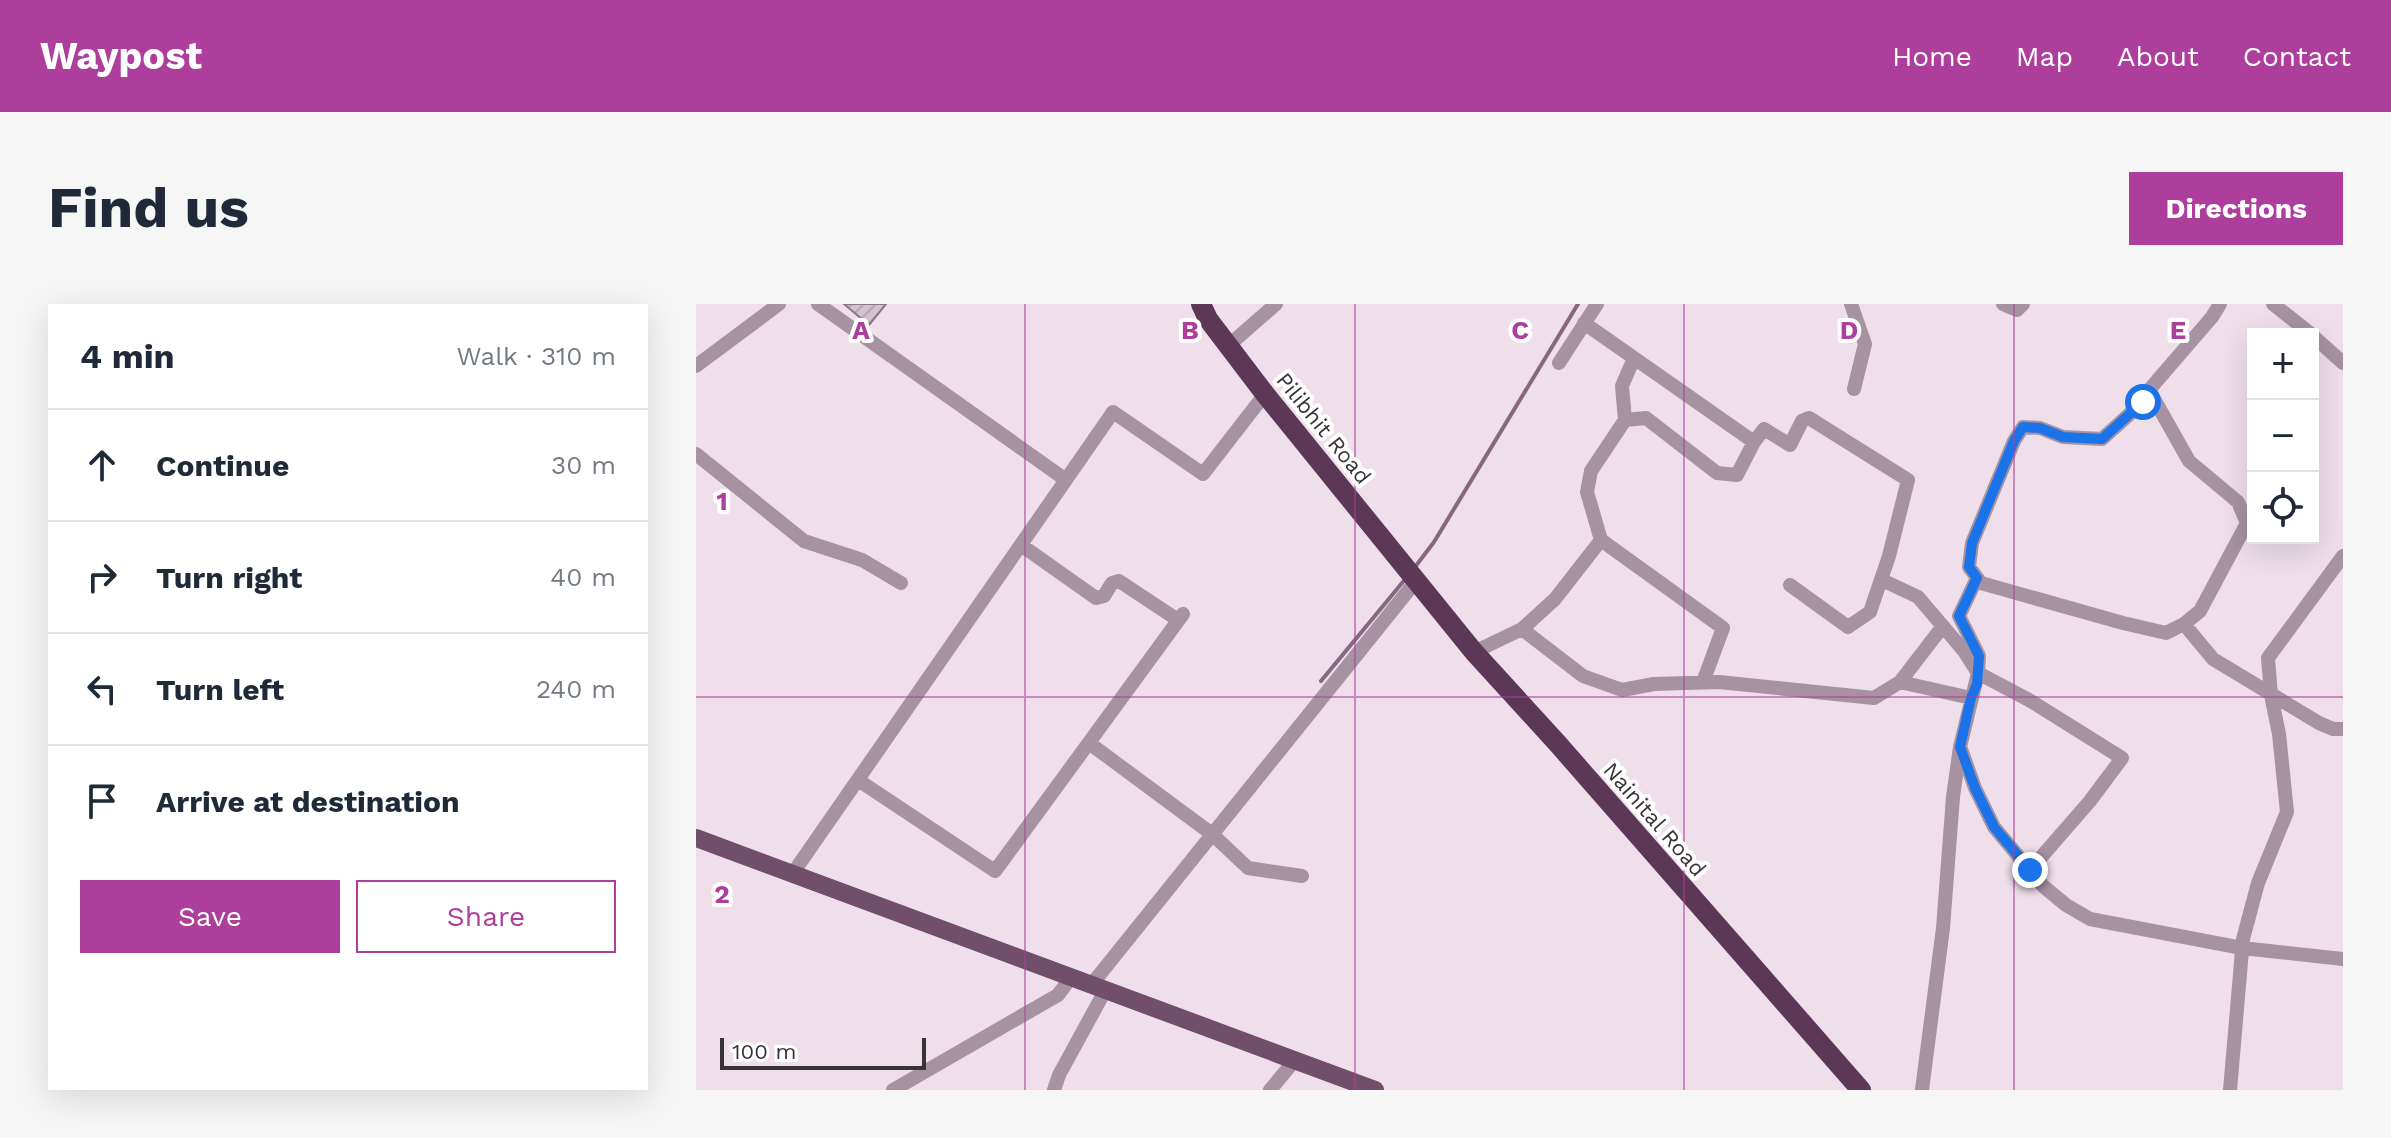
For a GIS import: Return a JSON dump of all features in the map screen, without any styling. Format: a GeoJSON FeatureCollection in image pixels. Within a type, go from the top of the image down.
{"type":"FeatureCollection","features":[{"type":"Feature","properties":{"kind":"highway","name":"Pilibhit Road"},"geometry":{"type":"LineString","coordinates":[[1201,304],[1208,319],[1265,394],[1412,576]]}},
{"type":"Feature","properties":{"kind":"highway","name":"Nainital Road"},"geometry":{"type":"LineString","coordinates":[[1412,576],[1474,652],[1861,1090]]}},
{"type":"Feature","properties":{"kind":"main road"},"geometry":{"type":"LineString","coordinates":[[696,838],[1375,1090]]}},
{"type":"Feature","properties":{"kind":"street"},"geometry":{"type":"LineString","coordinates":[[696,366],[779,304]]}},
{"type":"Feature","properties":{"kind":"street"},"geometry":{"type":"LineString","coordinates":[[818,304],[1066,480]]}},
{"type":"Feature","properties":{"kind":"street"},"geometry":{"type":"LineString","coordinates":[[1228,346],[1276,304]]}},
{"type":"Feature","properties":{"kind":"street"},"geometry":{"type":"LineString","coordinates":[[1559,363],[1597,304]]}},
{"type":"Feature","properties":{"kind":"street"},"geometry":{"type":"LineString","coordinates":[[1851,304],[1865,344],[1854,389]]}},
{"type":"Feature","properties":{"kind":"street"},"geometry":{"type":"LineString","coordinates":[[2003,304],[2017,310],[2023,304]]}},
{"type":"Feature","properties":{"kind":"street"},"geometry":{"type":"LineString","coordinates":[[2149,390],[2189,461],[2238,502],[2247,523],[2200,611],[2166,633],[1981,583],[1969,567],[1972,543],[2014,441],[2023,427],[2040,428],[2063,437],[2102,439],[2143,402],[2149,390],[2220,304]]}},
{"type":"Feature","properties":{"kind":"street"},"geometry":{"type":"LineString","coordinates":[[2273,304],[2303,328]]}},
{"type":"Feature","properties":{"kind":"street"},"geometry":{"type":"LineString","coordinates":[[1584,323],[1754,442]]}},
{"type":"Feature","properties":{"kind":"street"},"geometry":{"type":"LineString","coordinates":[[2319,341],[2343,363]]}},
{"type":"Feature","properties":{"kind":"street"},"geometry":{"type":"LineString","coordinates":[[1634,358],[1622,386],[1625,420],[1591,471],[1587,492],[1601,540],[1723,628],[1703,682]]}},
{"type":"Feature","properties":{"kind":"street"},"geometry":{"type":"LineString","coordinates":[[793,873],[1113,412],[1203,474],[1265,394]]}},
{"type":"Feature","properties":{"kind":"street"},"geometry":{"type":"LineString","coordinates":[[1625,420],[1646,418],[1717,473],[1737,475],[1764,429],[1790,445],[1802,421],[1809,418],[1908,480],[1882,580],[1870,612],[1848,627],[1790,585]]}},
{"type":"Feature","properties":{"kind":"street"},"geometry":{"type":"LineString","coordinates":[[696,454],[804,541],[862,560],[901,583]]}},
{"type":"Feature","properties":{"kind":"street"},"geometry":{"type":"LineString","coordinates":[[1474,652],[1522,629],[1555,599],[1601,540]]}},
{"type":"Feature","properties":{"kind":"street"},"geometry":{"type":"LineString","coordinates":[[858,780],[995,871],[1180,617],[1119,581],[1112,583],[1104,596],[1096,598],[1021,545]]}},
{"type":"Feature","properties":{"kind":"street"},"geometry":{"type":"LineString","coordinates":[[2230,1090],[2242,948],[2258,883],[2287,812],[2268,658],[2343,556]]}},
{"type":"Feature","properties":{"kind":"street"},"geometry":{"type":"LineString","coordinates":[[1054,1090],[1099,986],[1212,834],[1412,576]]}},
{"type":"Feature","properties":{"kind":"street"},"geometry":{"type":"LineString","coordinates":[[1922,1090],[1943,928],[1953,797],[1960,747],[1978,673],[1979,656],[1959,616],[1977,578]]}},
{"type":"Feature","properties":{"kind":"street"},"geometry":{"type":"LineString","coordinates":[[1882,580],[1918,597],[1964,651],[1978,673],[2029,700],[2122,758],[2090,801],[2030,870]]}},
{"type":"Feature","properties":{"kind":"street"},"geometry":{"type":"LineString","coordinates":[[2184,624],[2213,659],[2319,723],[2333,729],[2343,729]]}},
{"type":"Feature","properties":{"kind":"street"},"geometry":{"type":"LineString","coordinates":[[1522,629],[1583,676],[1622,690],[1654,684],[1719,682],[1874,698],[1900,682],[1943,626]]}},
{"type":"Feature","properties":{"kind":"street"},"geometry":{"type":"LineString","coordinates":[[1900,682],[1971,698]]}},
{"type":"Feature","properties":{"kind":"street"},"geometry":{"type":"LineString","coordinates":[[1089,743],[1212,834],[1248,868],[1302,876]]}},
{"type":"Feature","properties":{"kind":"street"},"geometry":{"type":"LineString","coordinates":[[1960,747],[1994,827],[2043,886],[2090,919],[2242,948],[2343,959]]}},
{"type":"Feature","properties":{"kind":"street"},"geometry":{"type":"LineString","coordinates":[[893,1090],[1058,995],[1072,976]]}},
{"type":"Feature","properties":{"kind":"street"},"geometry":{"type":"LineString","coordinates":[[1270,1090],[1295,1060]]}},
{"type":"Feature","properties":{"kind":"building"},"geometry":{"type":"Polygon","coordinates":[[[844,304],[886,304],[869,325],[844,304]]]}},
{"type":"Feature","properties":{"kind":"waterway"},"geometry":{"type":"LineString","coordinates":[[1415,567],[1434,542],[1578,304]]}},
{"type":"Feature","properties":{"kind":"waterway"},"geometry":{"type":"LineString","coordinates":[[1321,681],[1407,577]]}},
{"type":"Feature","properties":{"kind":"route"},"geometry":{"type":"LineString","coordinates":[[2030,870],[1994,827],[1960,747],[1977,684],[1979,656],[1959,616],[1977,578],[1969,567],[1972,543],[2014,441],[2023,427],[2040,428],[2063,437],[2102,439],[2143,402]]}}]}
